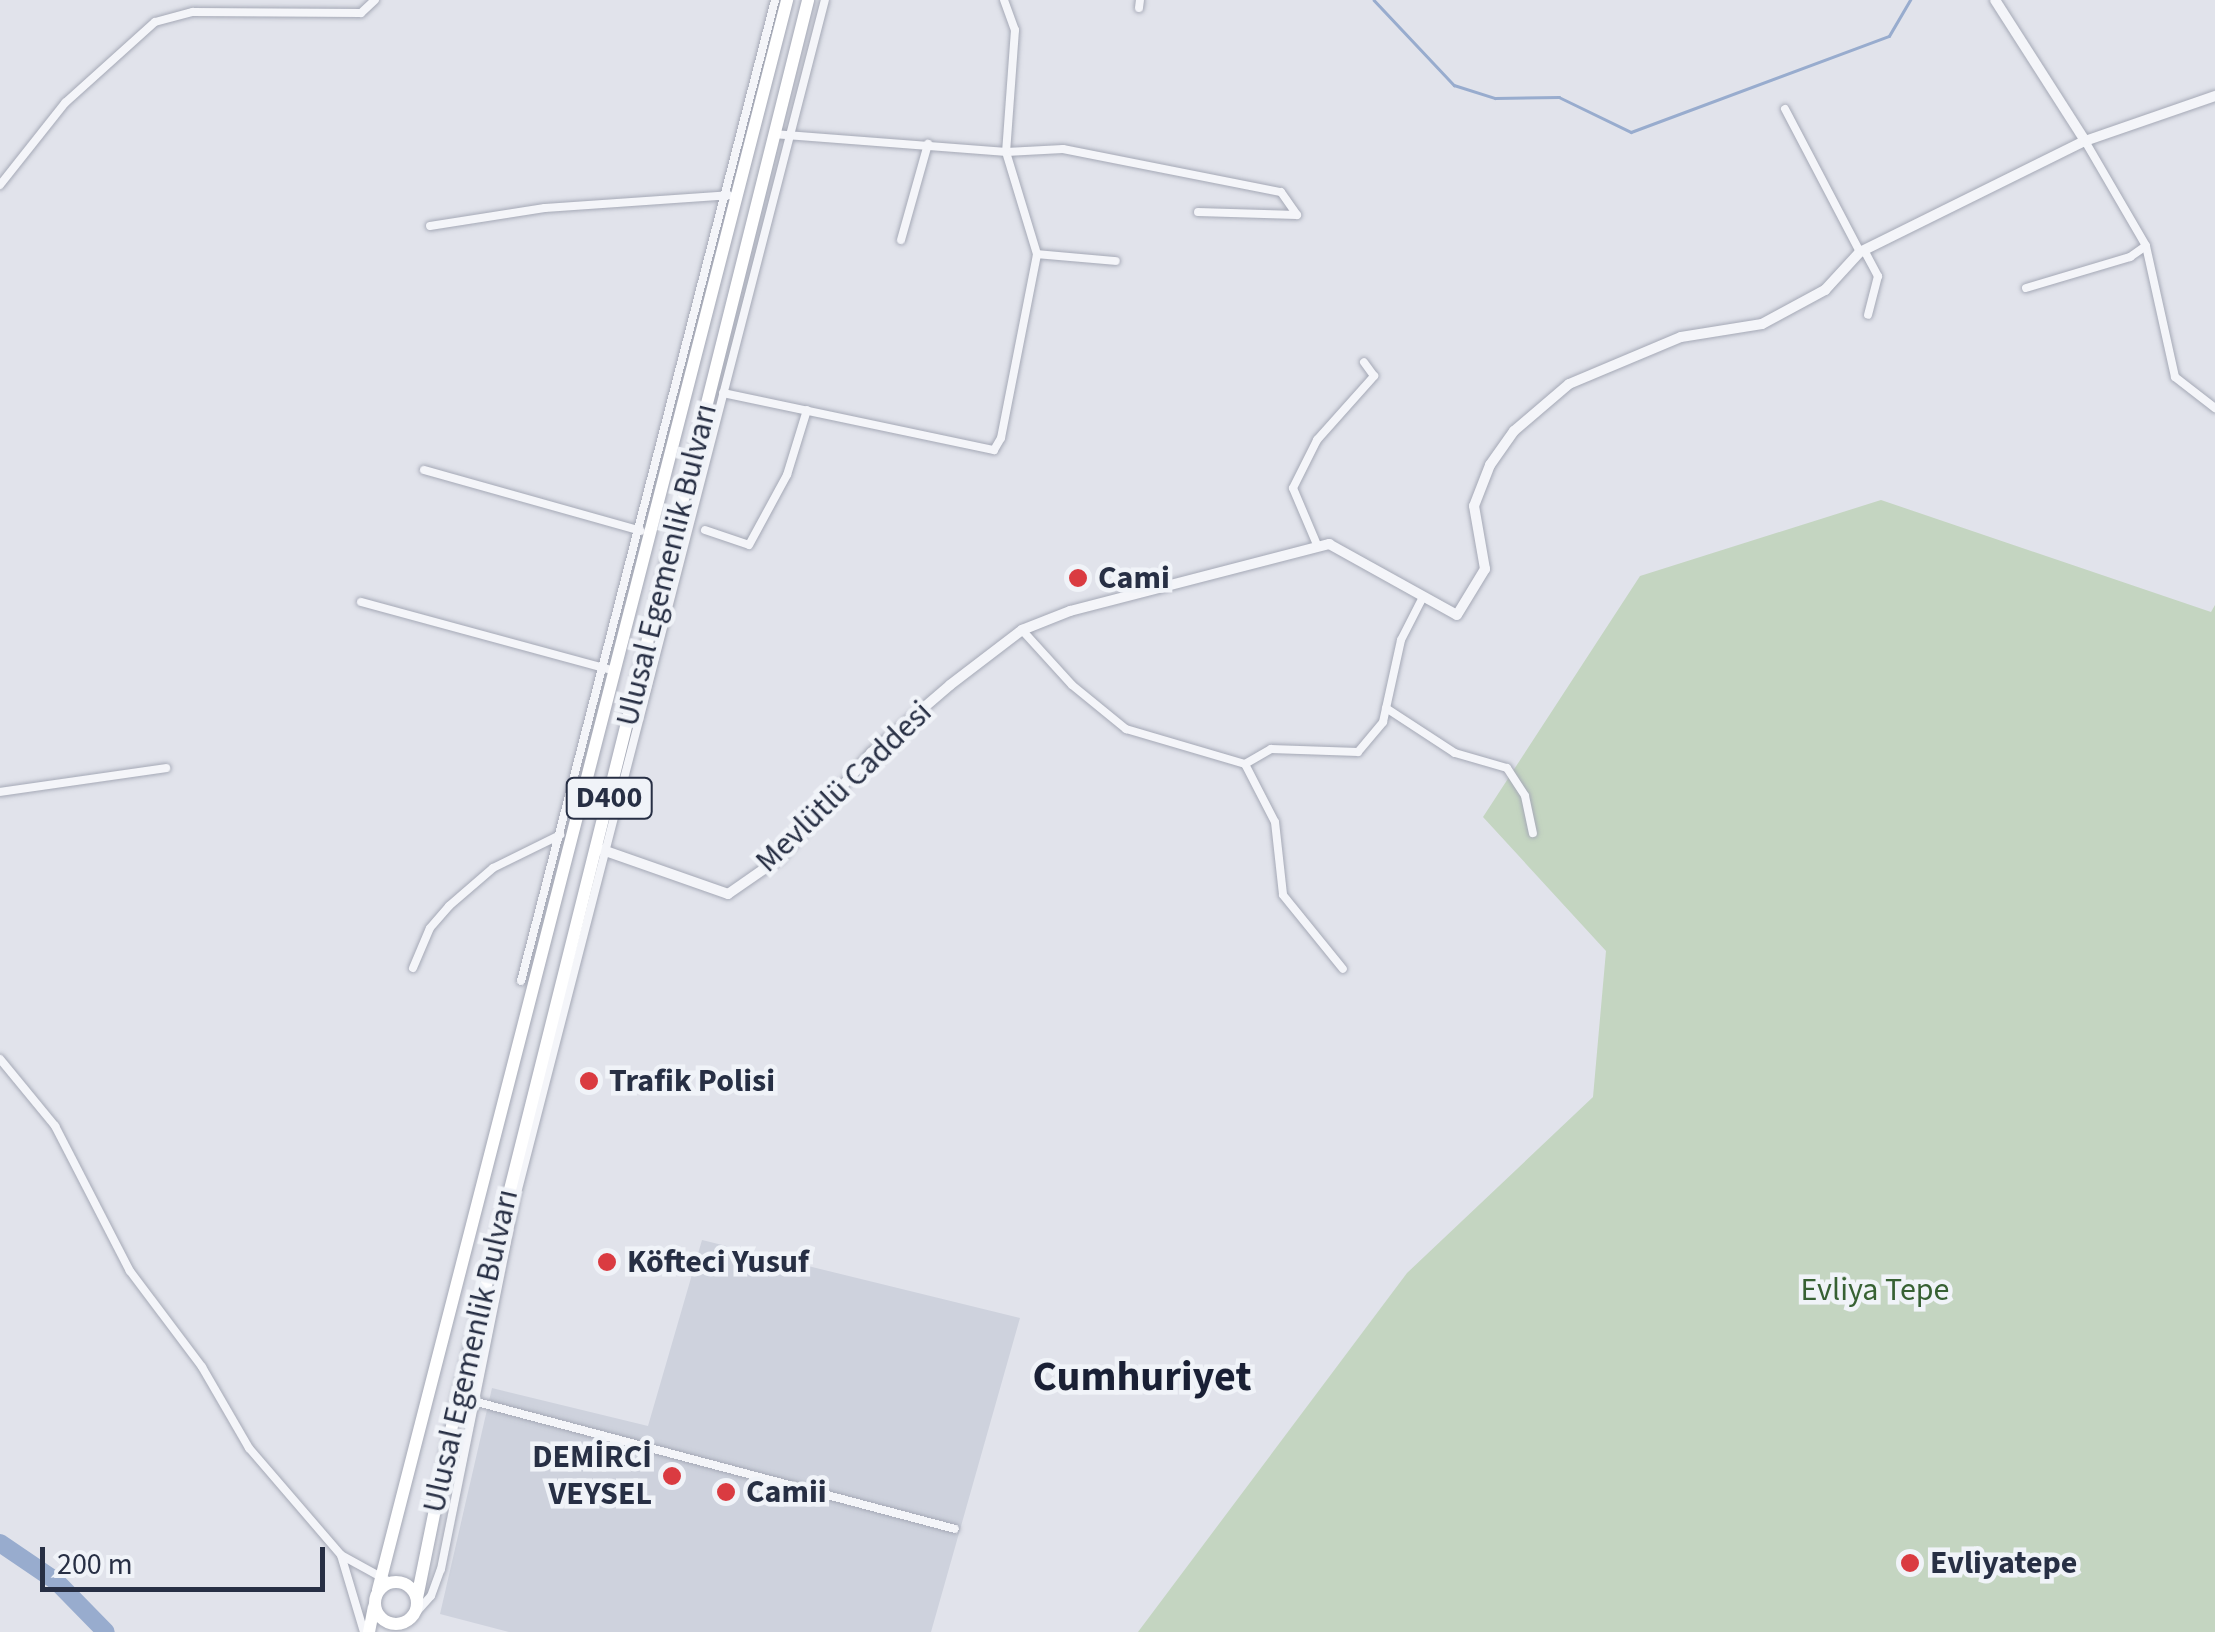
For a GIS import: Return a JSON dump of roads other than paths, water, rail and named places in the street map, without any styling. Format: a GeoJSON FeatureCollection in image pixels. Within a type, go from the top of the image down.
{"type":"FeatureCollection","features":[{"type":"Feature","properties":{"kind":"highway","name":"Ulusal Egemenlik Bulvarı"},"geometry":{"type":"LineString","coordinates":[[366,1632],[381,1589],[731,195],[787,0]]}},
{"type":"Feature","properties":{"kind":"highway","name":"Ulusal Egemenlik Bulvarı"},"geometry":{"type":"LineString","coordinates":[[412,1617],[458,1397],[600,849],[808,0]]}},
{"type":"Feature","properties":{"kind":"highway"},"geometry":{"type":"LineString","coordinates":[[752,129],[774,134]]}},
{"type":"Feature","properties":{"kind":"highway"},"geometry":{"type":"LineString","coordinates":[[408,1632],[412,1617],[386,1622],[381,1589],[404,1582],[417,1598]]}},
{"type":"Feature","properties":{"kind":"street"},"geometry":{"type":"LineString","coordinates":[[0,184],[65,103],[155,22],[192,12],[361,13],[375,0]]}},
{"type":"Feature","properties":{"kind":"street"},"geometry":{"type":"LineString","coordinates":[[430,226],[545,208],[731,195],[774,0]]}},
{"type":"Feature","properties":{"kind":"street"},"geometry":{"type":"LineString","coordinates":[[600,849],[825,0]]}},
{"type":"Feature","properties":{"kind":"street"},"geometry":{"type":"LineString","coordinates":[[723,393],[994,450],[1037,254],[1006,152],[1015,30],[1004,0]]}},
{"type":"Feature","properties":{"kind":"street"},"geometry":{"type":"LineString","coordinates":[[1995,0],[2146,246],[2175,378],[2215,408]]}},
{"type":"Feature","properties":{"kind":"street"},"geometry":{"type":"LineString","coordinates":[[1364,362],[1374,376],[1318,440],[1294,488],[1318,546],[1330,544],[1422,600],[1457,615],[1485,569],[1474,506],[1490,464],[1514,431],[1569,384],[1680,337],[1762,324],[1825,290],[1862,251],[2085,141],[2215,96]]}},
{"type":"Feature","properties":{"kind":"street"},"geometry":{"type":"LineString","coordinates":[[1785,109],[1878,276],[1868,315]]}},
{"type":"Feature","properties":{"kind":"street"},"geometry":{"type":"LineString","coordinates":[[774,134],[1006,152],[1063,149],[1281,192],[1298,215],[1198,212]]}},
{"type":"Feature","properties":{"kind":"street"},"geometry":{"type":"LineString","coordinates":[[901,240],[928,144]]}},
{"type":"Feature","properties":{"kind":"street"},"geometry":{"type":"LineString","coordinates":[[2026,288],[2130,257],[2146,246]]}},
{"type":"Feature","properties":{"kind":"street"},"geometry":{"type":"LineString","coordinates":[[1037,254],[1116,261]]}},
{"type":"Feature","properties":{"kind":"street"},"geometry":{"type":"LineString","coordinates":[[705,530],[748,544],[787,476],[806,410]]}},
{"type":"Feature","properties":{"kind":"street"},"geometry":{"type":"LineString","coordinates":[[424,470],[645,532]]}},
{"type":"Feature","properties":{"kind":"street","name":"Mevlütlü Caddesi"},"geometry":{"type":"LineString","coordinates":[[600,849],[728,894],[780,858],[871,754],[1022,630],[1318,546]]}},
{"type":"Feature","properties":{"kind":"street"},"geometry":{"type":"LineString","coordinates":[[1245,764],[1271,749],[1358,752],[1386,708],[1401,640],[1422,600]]}},
{"type":"Feature","properties":{"kind":"street"},"geometry":{"type":"LineString","coordinates":[[361,602],[611,670],[560,834],[521,981]]}},
{"type":"Feature","properties":{"kind":"street"},"geometry":{"type":"LineString","coordinates":[[1022,630],[1072,685],[1126,729],[1245,764],[1275,822],[1283,895],[1343,969]]}},
{"type":"Feature","properties":{"kind":"street"},"geometry":{"type":"LineString","coordinates":[[1386,708],[1454,753],[1507,768],[1526,796],[1532,832]]}},
{"type":"Feature","properties":{"kind":"street"},"geometry":{"type":"LineString","coordinates":[[0,792],[166,768]]}},
{"type":"Feature","properties":{"kind":"street"},"geometry":{"type":"LineString","coordinates":[[412,968],[430,928],[449,906],[503,861],[560,834]]}},
{"type":"Feature","properties":{"kind":"street"},"geometry":{"type":"LineString","coordinates":[[0,1059],[55,1126],[130,1271],[202,1367],[249,1448],[341,1555],[381,1589]]}},
{"type":"Feature","properties":{"kind":"street"},"geometry":{"type":"LineString","coordinates":[[412,1617],[437,1582],[476,1402],[516,1181]]}},
{"type":"Feature","properties":{"kind":"street"},"geometry":{"type":"LineString","coordinates":[[458,1397],[955,1528]]}},
{"type":"Feature","properties":{"kind":"street"},"geometry":{"type":"LineString","coordinates":[[341,1555],[366,1632]]}},
{"type":"Feature","properties":{"kind":"waterway"},"geometry":{"type":"LineString","coordinates":[[1374,0],[1454,85],[1495,98],[1559,97],[1631,132],[1889,36],[1910,0]]}},
{"type":"Feature","properties":{"kind":"waterway"},"geometry":{"type":"LineString","coordinates":[[0,1543],[56,1581],[106,1632]]}},
{"type":"Feature","properties":{"kind":"place","name":"Cami"},"geometry":{"type":"Point","coordinates":[1078,578]}},
{"type":"Feature","properties":{"kind":"place","name":"Trafik Polisi"},"geometry":{"type":"Point","coordinates":[589,1081]}},
{"type":"Feature","properties":{"kind":"place","name":"Köfteci Yusuf"},"geometry":{"type":"Point","coordinates":[607,1262]}},
{"type":"Feature","properties":{"kind":"place","name":"DEMİRCİ VEYSEL"},"geometry":{"type":"Point","coordinates":[672,1476]}},
{"type":"Feature","properties":{"kind":"place","name":"Camii"},"geometry":{"type":"Point","coordinates":[726,1492]}},
{"type":"Feature","properties":{"kind":"place","name":"Evliyatepe"},"geometry":{"type":"Point","coordinates":[1910,1563]}},
{"type":"Feature","properties":{"kind":"district","name":"Cumhuriyet"},"geometry":{"type":"Point","coordinates":[1142,1377]}},
{"type":"Feature","properties":{"kind":"park label","name":"Evliya Tepe"},"geometry":{"type":"Point","coordinates":[1875,1290]}}]}
